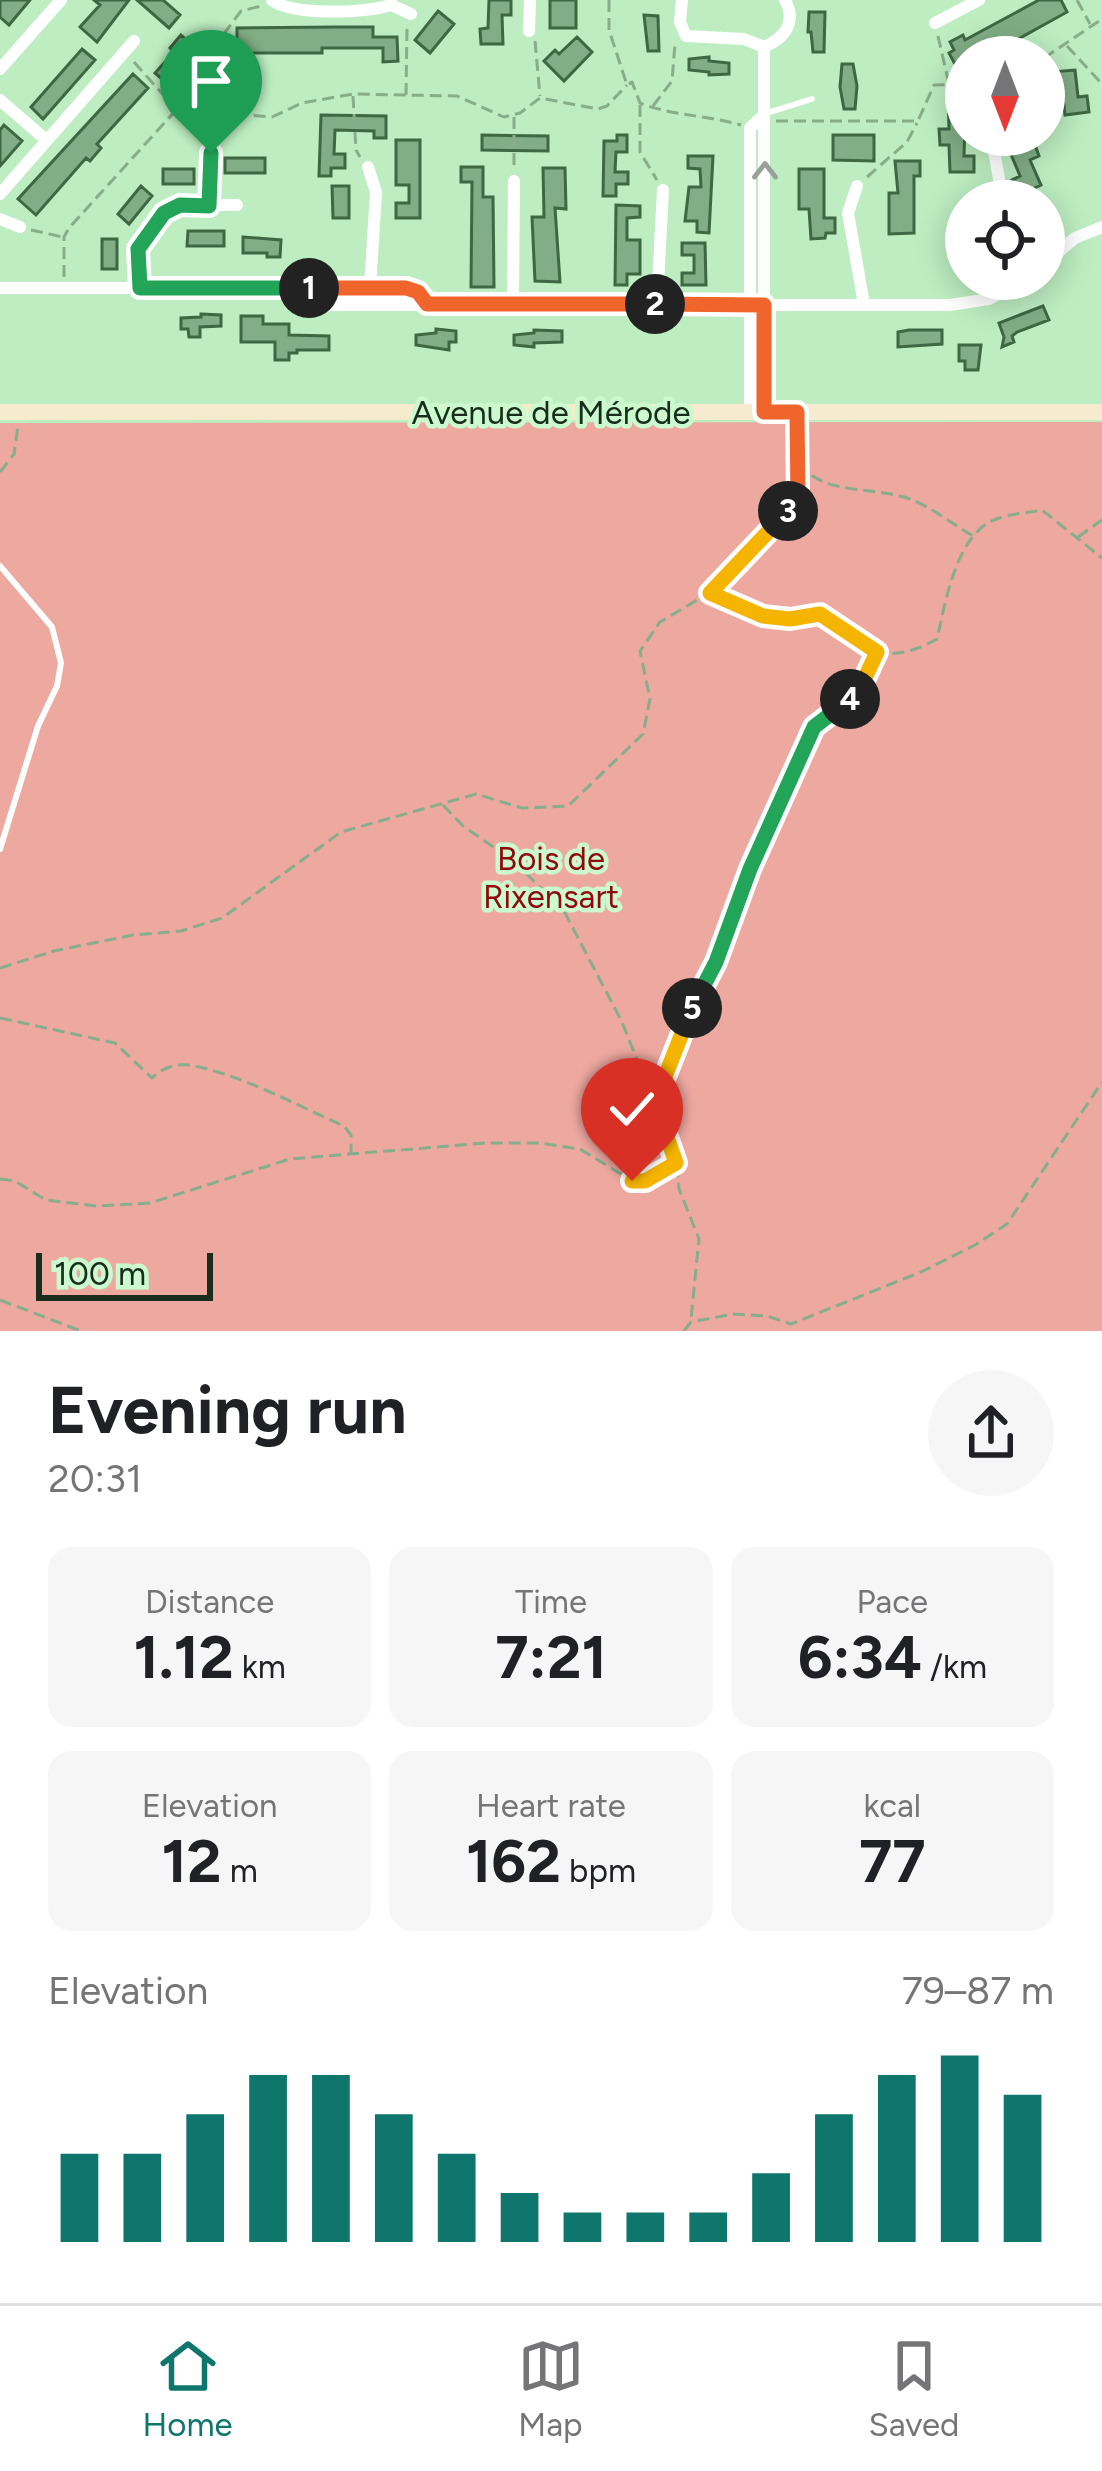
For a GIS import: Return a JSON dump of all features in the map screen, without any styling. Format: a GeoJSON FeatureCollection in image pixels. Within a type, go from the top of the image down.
{"type":"FeatureCollection","features":[{"type":"Feature","properties":{"kind":"street"},"geometry":{"type":"LineString","coordinates":[[0,69],[61,0]]}},
{"type":"Feature","properties":{"kind":"street"},"geometry":{"type":"LineString","coordinates":[[530,0],[530,31]]}},
{"type":"Feature","properties":{"kind":"street"},"geometry":{"type":"LineString","coordinates":[[682,0],[680,22],[683,33],[691,38],[744,39],[764,47]]}},
{"type":"Feature","properties":{"kind":"street"},"geometry":{"type":"LineString","coordinates":[[764,47],[787,32],[789,8],[784,0]]}},
{"type":"Feature","properties":{"kind":"street"},"geometry":{"type":"LineString","coordinates":[[935,22],[980,0]]}},
{"type":"Feature","properties":{"kind":"street"},"geometry":{"type":"LineString","coordinates":[[276,4],[377,10],[391,3],[411,14]]}},
{"type":"Feature","properties":{"kind":"street"},"geometry":{"type":"LineString","coordinates":[[0,194],[129,46]]}},
{"type":"Feature","properties":{"kind":"street"},"geometry":{"type":"LineString","coordinates":[[757,305],[764,47]]}},
{"type":"Feature","properties":{"kind":"street"},"geometry":{"type":"LineString","coordinates":[[0,100],[45,139]]}},
{"type":"Feature","properties":{"kind":"street"},"geometry":{"type":"LineString","coordinates":[[757,412],[750,128],[765,118]]}},
{"type":"Feature","properties":{"kind":"street"},"geometry":{"type":"LineString","coordinates":[[368,167],[376,192],[370,288]]}},
{"type":"Feature","properties":{"kind":"street"},"geometry":{"type":"LineString","coordinates":[[513,304],[514,181]]}},
{"type":"Feature","properties":{"kind":"street"},"geometry":{"type":"LineString","coordinates":[[856,186],[848,213],[864,304]]}},
{"type":"Feature","properties":{"kind":"street"},"geometry":{"type":"LineString","coordinates":[[657,304],[663,190]]}},
{"type":"Feature","properties":{"kind":"street"},"geometry":{"type":"LineString","coordinates":[[140,288],[138,249],[164,213],[180,205],[237,205]]}},
{"type":"Feature","properties":{"kind":"street"},"geometry":{"type":"LineString","coordinates":[[0,219],[20,227]]}},
{"type":"Feature","properties":{"kind":"street"},"geometry":{"type":"LineString","coordinates":[[1065,245],[1102,227]]}},
{"type":"Feature","properties":{"kind":"street"},"geometry":{"type":"LineString","coordinates":[[0,288],[370,288],[413,290],[427,304]]}},
{"type":"Feature","properties":{"kind":"street"},"geometry":{"type":"LineString","coordinates":[[305,288],[324,304],[971,304],[984,300]]}},
{"type":"Feature","properties":{"kind":"street","name":"Avenue de Mérode"},"geometry":{"type":"LineString","coordinates":[[9,412],[1102,412]]}},
{"type":"Feature","properties":{"kind":"lane"},"geometry":{"type":"LineString","coordinates":[[765,118],[812,99]]}},
{"type":"Feature","properties":{"kind":"lane"},"geometry":{"type":"LineString","coordinates":[[0,566],[52,627],[61,663],[0,849]]}},
{"type":"Feature","properties":{"kind":"path"},"geometry":{"type":"LineString","coordinates":[[609,0],[609,30],[627,85]]}},
{"type":"Feature","properties":{"kind":"path"},"geometry":{"type":"LineString","coordinates":[[1077,0],[1090,26]]}},
{"type":"Feature","properties":{"kind":"path"},"geometry":{"type":"LineString","coordinates":[[209,206],[213,46],[241,11],[276,4]]}},
{"type":"Feature","properties":{"kind":"path"},"geometry":{"type":"LineString","coordinates":[[406,96],[411,14]]}},
{"type":"Feature","properties":{"kind":"path"},"geometry":{"type":"LineString","coordinates":[[1102,19],[1065,44],[1102,85]]}},
{"type":"Feature","properties":{"kind":"path"},"geometry":{"type":"LineString","coordinates":[[935,22],[945,66]]}},
{"type":"Feature","properties":{"kind":"path"},"geometry":{"type":"LineString","coordinates":[[530,31],[538,46],[540,98]]}},
{"type":"Feature","properties":{"kind":"path"},"geometry":{"type":"LineString","coordinates":[[652,108],[672,81],[673,46],[683,33]]}},
{"type":"Feature","properties":{"kind":"path"},"geometry":{"type":"LineString","coordinates":[[129,46],[177,109],[214,113],[272,117],[302,103],[353,94],[457,96],[493,114],[514,116],[540,98],[598,109],[632,82],[640,103],[640,152],[663,190]]}},
{"type":"Feature","properties":{"kind":"path"},"geometry":{"type":"LineString","coordinates":[[856,186],[907,142],[931,88],[945,85]]}},
{"type":"Feature","properties":{"kind":"path"},"geometry":{"type":"LineString","coordinates":[[353,94],[356,150],[368,167]]}},
{"type":"Feature","properties":{"kind":"path"},"geometry":{"type":"LineString","coordinates":[[640,103],[673,116],[700,116],[750,128]]}},
{"type":"Feature","properties":{"kind":"path"},"geometry":{"type":"LineString","coordinates":[[64,288],[64,237],[177,109]]}},
{"type":"Feature","properties":{"kind":"path"},"geometry":{"type":"LineString","coordinates":[[514,116],[514,181]]}},
{"type":"Feature","properties":{"kind":"path"},"geometry":{"type":"LineString","coordinates":[[765,118],[918,121]]}},
{"type":"Feature","properties":{"kind":"path"},"geometry":{"type":"LineString","coordinates":[[20,227],[64,237]]}},
{"type":"Feature","properties":{"kind":"path"},"geometry":{"type":"LineString","coordinates":[[0,472],[14,454],[9,412]]}},
{"type":"Feature","properties":{"kind":"path"},"geometry":{"type":"LineString","coordinates":[[0,968],[54,951],[133,934],[181,931],[222,918],[341,832],[476,794],[522,808],[568,806],[643,734],[650,699],[640,652],[659,622],[710,593],[798,500],[797,412]]}},
{"type":"Feature","properties":{"kind":"path"},"geometry":{"type":"LineString","coordinates":[[798,461],[802,470],[825,484],[916,501],[974,536]]}},
{"type":"Feature","properties":{"kind":"path"},"geometry":{"type":"LineString","coordinates":[[710,593],[763,616],[790,619],[820,614],[884,656],[914,652],[937,639],[953,572],[974,536],[992,520],[1042,511],[1102,557]]}},
{"type":"Feature","properties":{"kind":"path"},"geometry":{"type":"LineString","coordinates":[[1077,538],[1102,520]]}},
{"type":"Feature","properties":{"kind":"path"},"geometry":{"type":"LineString","coordinates":[[655,1102],[688,1014],[716,962],[750,869],[814,727],[858,693],[877,652]]}},
{"type":"Feature","properties":{"kind":"path"},"geometry":{"type":"LineString","coordinates":[[442,804],[463,826],[515,862],[566,913],[620,1020],[655,1102],[699,1239],[691,1322],[684,1331]]}},
{"type":"Feature","properties":{"kind":"path"},"geometry":{"type":"LineString","coordinates":[[0,1018],[115,1043],[152,1078],[169,1066],[192,1065],[249,1085],[344,1126],[351,1135],[350,1156]]}},
{"type":"Feature","properties":{"kind":"path"},"geometry":{"type":"LineString","coordinates":[[691,1322],[734,1314],[767,1316],[791,1324],[976,1245],[1007,1224],[1102,1082]]}},
{"type":"Feature","properties":{"kind":"path"},"geometry":{"type":"LineString","coordinates":[[0,1179],[15,1181],[46,1200],[97,1206],[150,1203],[290,1159],[485,1143],[580,1149],[632,1181],[645,1181],[676,1163]]}},
{"type":"Feature","properties":{"kind":"path"},"geometry":{"type":"LineString","coordinates":[[0,1300],[80,1331]]}},
{"type":"Feature","properties":{"kind":"green space","name":"Bois de Rixensart"},"geometry":{"type":"Polygon","coordinates":[[[1102,422],[1102,1331],[0,1331],[0,423],[1102,422]]]}},
{"type":"Feature","properties":{"kind":"building"},"geometry":{"type":"Polygon","coordinates":[[[0,0],[30,0],[9,25],[0,17],[0,0]]]}},
{"type":"Feature","properties":{"kind":"building"},"geometry":{"type":"Polygon","coordinates":[[[94,0],[129,0],[97,42],[80,27],[100,5],[94,0]]]}},
{"type":"Feature","properties":{"kind":"building"},"geometry":{"type":"Polygon","coordinates":[[[137,0],[163,0],[180,15],[169,28],[137,0]]]}},
{"type":"Feature","properties":{"kind":"building"},"geometry":{"type":"Polygon","coordinates":[[[489,0],[511,0],[511,15],[502,15],[503,44],[481,44],[480,29],[488,28],[489,0]]]}},
{"type":"Feature","properties":{"kind":"building"},"geometry":{"type":"Polygon","coordinates":[[[550,0],[576,0],[576,28],[550,28],[550,0]]]}},
{"type":"Feature","properties":{"kind":"building"},"geometry":{"type":"Polygon","coordinates":[[[1039,0],[1061,0],[1067,12],[1024,36],[972,36],[1039,0]]]}},
{"type":"Feature","properties":{"kind":"building"},"geometry":{"type":"Polygon","coordinates":[[[438,11],[454,24],[430,53],[415,40],[438,11]]]}},
{"type":"Feature","properties":{"kind":"building"},"geometry":{"type":"Polygon","coordinates":[[[809,12],[825,12],[824,52],[813,52],[809,12]]]}},
{"type":"Feature","properties":{"kind":"building"},"geometry":{"type":"Polygon","coordinates":[[[644,15],[658,16],[659,51],[648,51],[644,15]]]}},
{"type":"Feature","properties":{"kind":"building"},"geometry":{"type":"Polygon","coordinates":[[[373,27],[373,37],[397,37],[398,61],[383,62],[383,48],[237,53],[237,28],[373,27]]]}},
{"type":"Feature","properties":{"kind":"building"},"geometry":{"type":"Polygon","coordinates":[[[181,35],[201,53],[169,85],[155,73],[174,52],[170,48],[181,35]]]}},
{"type":"Feature","properties":{"kind":"building"},"geometry":{"type":"Polygon","coordinates":[[[577,37],[592,52],[564,81],[544,61],[577,37]]]}},
{"type":"Feature","properties":{"kind":"building"},"geometry":{"type":"Polygon","coordinates":[[[82,49],[95,60],[43,119],[31,107],[82,49]]]}},
{"type":"Feature","properties":{"kind":"building"},"geometry":{"type":"Polygon","coordinates":[[[709,57],[709,61],[729,63],[729,74],[689,70],[689,59],[709,57]]]}},
{"type":"Feature","properties":{"kind":"building"},"geometry":{"type":"Polygon","coordinates":[[[842,64],[853,64],[855,109],[844,109],[842,64]]]}},
{"type":"Feature","properties":{"kind":"building"},"geometry":{"type":"Polygon","coordinates":[[[1075,70],[1078,97],[1087,96],[1089,112],[1065,115],[1065,71],[1075,70]]]}},
{"type":"Feature","properties":{"kind":"building"},"geometry":{"type":"Polygon","coordinates":[[[133,74],[148,88],[97,144],[101,148],[90,161],[86,158],[36,215],[18,199],[133,74]]]}},
{"type":"Feature","properties":{"kind":"building"},"geometry":{"type":"Polygon","coordinates":[[[321,115],[386,116],[386,138],[374,138],[374,131],[335,130],[334,154],[345,154],[345,168],[331,168],[331,176],[319,176],[321,115]]]}},
{"type":"Feature","properties":{"kind":"building"},"geometry":{"type":"Polygon","coordinates":[[[4,125],[22,141],[0,166],[0,130],[4,125]]]}},
{"type":"Feature","properties":{"kind":"building"},"geometry":{"type":"Polygon","coordinates":[[[482,135],[548,136],[548,151],[482,150],[482,135]]]}},
{"type":"Feature","properties":{"kind":"building"},"geometry":{"type":"Polygon","coordinates":[[[617,135],[627,135],[627,152],[616,152],[615,172],[628,172],[628,184],[616,184],[616,196],[603,196],[604,141],[617,141],[617,135]]]}},
{"type":"Feature","properties":{"kind":"building"},"geometry":{"type":"Polygon","coordinates":[[[833,135],[874,135],[874,161],[833,160],[833,135]]]}},
{"type":"Feature","properties":{"kind":"building"},"geometry":{"type":"Polygon","coordinates":[[[396,140],[420,140],[420,218],[396,218],[396,203],[409,203],[409,185],[396,185],[396,140]]]}},
{"type":"Feature","properties":{"kind":"building"},"geometry":{"type":"Polygon","coordinates":[[[688,156],[713,156],[709,233],[697,232],[697,221],[685,221],[689,187],[701,187],[700,169],[688,168],[688,156]]]}},
{"type":"Feature","properties":{"kind":"building"},"geometry":{"type":"Polygon","coordinates":[[[949,156],[974,156],[974,172],[950,172],[949,156]]]}},
{"type":"Feature","properties":{"kind":"building"},"geometry":{"type":"Polygon","coordinates":[[[1012,156],[1039,156],[1030,160],[1039,180],[1012,180],[1020,176],[1012,156]]]}},
{"type":"Feature","properties":{"kind":"building"},"geometry":{"type":"Polygon","coordinates":[[[225,158],[265,158],[265,173],[225,173],[225,158]]]}},
{"type":"Feature","properties":{"kind":"building"},"geometry":{"type":"Polygon","coordinates":[[[895,161],[920,161],[920,176],[914,176],[914,233],[889,234],[889,193],[898,193],[895,161]]]}},
{"type":"Feature","properties":{"kind":"building"},"geometry":{"type":"Polygon","coordinates":[[[461,167],[483,167],[483,197],[493,197],[494,287],[471,287],[472,182],[461,182],[461,167]]]}},
{"type":"Feature","properties":{"kind":"building"},"geometry":{"type":"Polygon","coordinates":[[[543,168],[565,168],[566,209],[555,208],[560,282],[535,281],[532,217],[544,217],[543,168]]]}},
{"type":"Feature","properties":{"kind":"building"},"geometry":{"type":"Polygon","coordinates":[[[163,169],[194,169],[194,184],[163,184],[163,169]]]}},
{"type":"Feature","properties":{"kind":"building"},"geometry":{"type":"Polygon","coordinates":[[[799,169],[824,169],[824,218],[835,218],[835,233],[826,233],[825,238],[811,239],[809,209],[799,209],[799,169]]]}},
{"type":"Feature","properties":{"kind":"building"},"geometry":{"type":"Polygon","coordinates":[[[141,186],[152,196],[129,224],[118,214],[141,186]]]}},
{"type":"Feature","properties":{"kind":"building"},"geometry":{"type":"Polygon","coordinates":[[[332,186],[349,186],[349,218],[333,218],[332,186]]]}},
{"type":"Feature","properties":{"kind":"building"},"geometry":{"type":"Polygon","coordinates":[[[616,205],[640,206],[640,217],[627,218],[627,240],[640,240],[640,274],[627,274],[627,285],[615,285],[616,205]]]}},
{"type":"Feature","properties":{"kind":"building"},"geometry":{"type":"Polygon","coordinates":[[[188,231],[224,231],[224,246],[187,246],[188,231]]]}},
{"type":"Feature","properties":{"kind":"building"},"geometry":{"type":"Polygon","coordinates":[[[243,237],[281,240],[280,257],[243,253],[243,237]]]}},
{"type":"Feature","properties":{"kind":"building"},"geometry":{"type":"Polygon","coordinates":[[[102,239],[117,239],[117,269],[102,269],[102,239]]]}},
{"type":"Feature","properties":{"kind":"building"},"geometry":{"type":"Polygon","coordinates":[[[682,243],[705,243],[706,285],[682,285],[682,273],[694,273],[694,255],[682,255],[682,243]]]}},
{"type":"Feature","properties":{"kind":"building"},"geometry":{"type":"Polygon","coordinates":[[[1043,306],[1049,320],[1017,332],[1012,336],[1014,342],[1002,347],[999,323],[1043,306]]]}},
{"type":"Feature","properties":{"kind":"building"},"geometry":{"type":"Polygon","coordinates":[[[221,315],[221,326],[200,327],[200,337],[189,337],[188,329],[181,329],[181,318],[221,315]]]}},
{"type":"Feature","properties":{"kind":"building"},"geometry":{"type":"Polygon","coordinates":[[[241,316],[263,316],[263,324],[289,324],[289,335],[329,336],[329,350],[297,350],[289,353],[289,360],[275,360],[275,342],[241,342],[241,316]]]}},
{"type":"Feature","properties":{"kind":"building"},"geometry":{"type":"Polygon","coordinates":[[[436,329],[456,331],[456,342],[449,342],[449,350],[416,345],[416,335],[436,333],[436,329]]]}},
{"type":"Feature","properties":{"kind":"building"},"geometry":{"type":"Polygon","coordinates":[[[942,330],[942,344],[898,347],[898,332],[942,330]]]}},
{"type":"Feature","properties":{"kind":"building"},"geometry":{"type":"Polygon","coordinates":[[[562,331],[562,342],[514,345],[514,335],[562,331]]]}},
{"type":"Feature","properties":{"kind":"building"},"geometry":{"type":"Polygon","coordinates":[[[959,345],[981,345],[978,370],[965,370],[965,361],[959,361],[959,345]]]}},
{"type":"Feature","properties":{"kind":"route"},"geometry":{"type":"LineString","coordinates":[[211,153],[209,206],[180,205],[164,213],[138,249],[140,288],[406,288],[418,292],[427,304],[764,305],[764,412],[797,412],[798,500],[710,593],[763,616],[790,619],[820,614],[877,652],[858,693],[814,727],[750,869],[716,962],[688,1014],[655,1102],[676,1163],[660,1175],[632,1181]]}}]}
